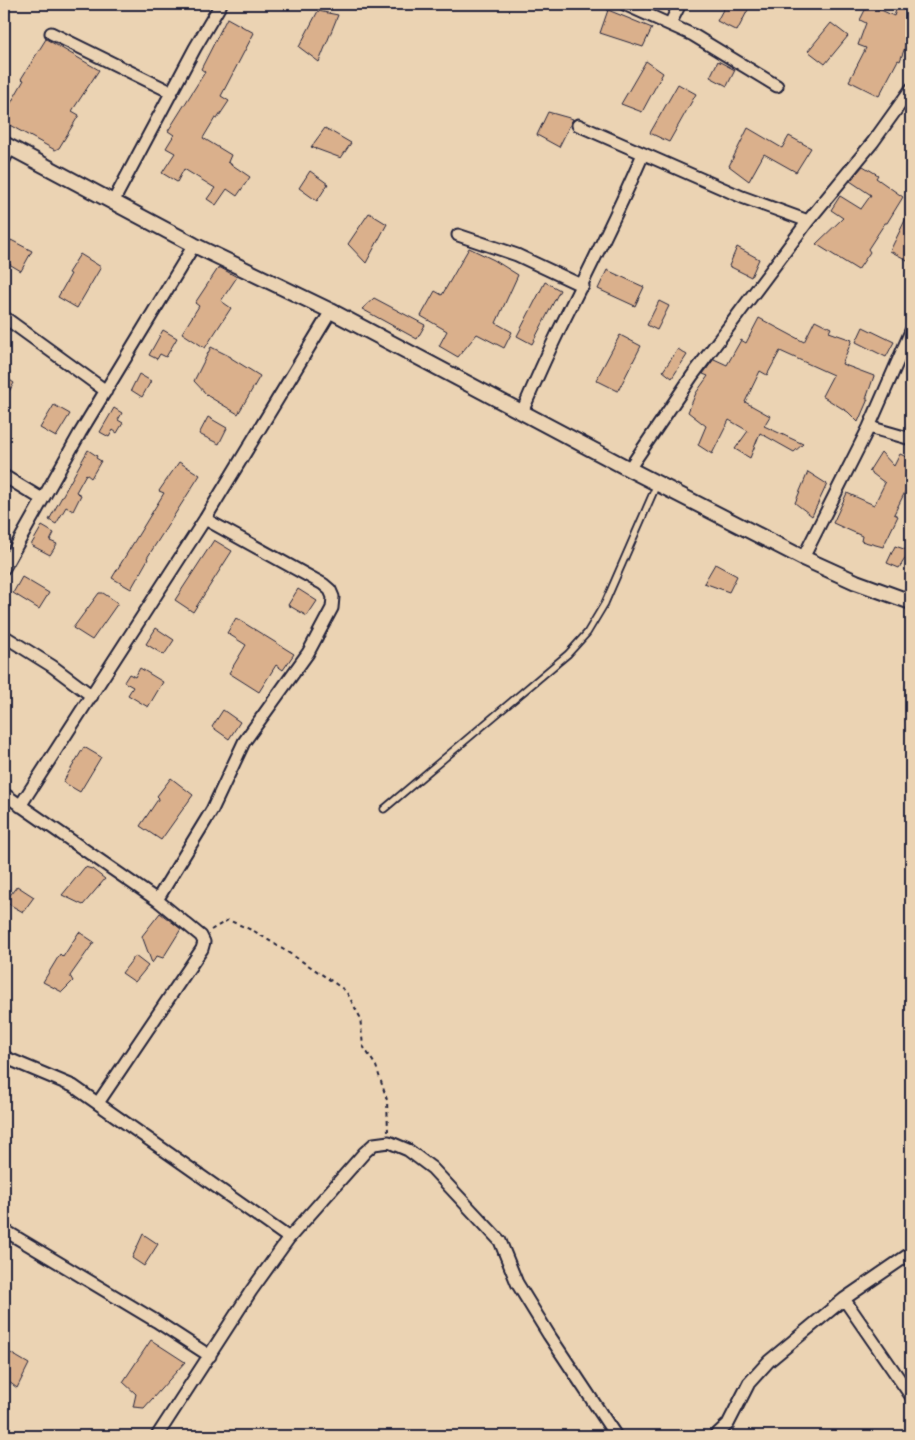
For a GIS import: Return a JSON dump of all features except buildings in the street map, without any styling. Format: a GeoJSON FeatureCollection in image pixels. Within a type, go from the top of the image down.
{"type":"FeatureCollection","features":[{"type":"Feature","properties":{"kind":"street"},"geometry":{"type":"LineString","coordinates":[[113,202],[171,92],[221,4]]}},
{"type":"Feature","properties":{"kind":"street"},"geometry":{"type":"LineString","coordinates":[[624,4],[670,24],[725,54],[777,86]]}},
{"type":"Feature","properties":{"kind":"street"},"geometry":{"type":"LineString","coordinates":[[670,24],[680,4]]}},
{"type":"Feature","properties":{"kind":"street"},"geometry":{"type":"LineString","coordinates":[[51,33],[171,92]]}},
{"type":"Feature","properties":{"kind":"street"},"geometry":{"type":"LineString","coordinates":[[629,469],[692,376],[808,221],[873,142],[911,89]]}},
{"type":"Feature","properties":{"kind":"street"},"geometry":{"type":"LineString","coordinates":[[578,125],[742,197],[808,221]]}},
{"type":"Feature","properties":{"kind":"street"},"geometry":{"type":"LineString","coordinates":[[6,151],[113,202],[194,245],[331,311],[657,484],[803,558],[856,582],[911,602]]}},
{"type":"Feature","properties":{"kind":"street"},"geometry":{"type":"LineString","coordinates":[[522,412],[560,328],[583,286],[643,154]]}},
{"type":"Feature","properties":{"kind":"street"},"geometry":{"type":"LineString","coordinates":[[458,235],[517,255],[583,286]]}},
{"type":"Feature","properties":{"kind":"street"},"geometry":{"type":"LineString","coordinates":[[4,568],[42,499],[194,245]]}},
{"type":"Feature","properties":{"kind":"street"},"geometry":{"type":"LineString","coordinates":[[20,806],[204,519],[331,311]]}},
{"type":"Feature","properties":{"kind":"street"},"geometry":{"type":"LineString","coordinates":[[4,317],[106,391]]}},
{"type":"Feature","properties":{"kind":"street"},"geometry":{"type":"LineString","coordinates":[[803,558],[870,427],[911,331]]}},
{"type":"Feature","properties":{"kind":"street"},"geometry":{"type":"LineString","coordinates":[[870,427],[911,439]]}},
{"type":"Feature","properties":{"kind":"street"},"geometry":{"type":"LineString","coordinates":[[4,476],[42,499]]}},
{"type":"Feature","properties":{"kind":"street"},"geometry":{"type":"LineString","coordinates":[[158,900],[212,810],[244,742],[308,653],[332,608],[333,597],[330,590],[323,584],[204,519]]}},
{"type":"Feature","properties":{"kind":"street"},"geometry":{"type":"LineString","coordinates":[[4,636],[52,666],[92,696]]}},
{"type":"Feature","properties":{"kind":"street"},"geometry":{"type":"LineString","coordinates":[[4,794],[158,900],[201,936],[204,942],[202,949],[98,1103]]}},
{"type":"Feature","properties":{"kind":"street"},"geometry":{"type":"LineString","coordinates":[[4,1057],[73,1086],[289,1238]]}},
{"type":"Feature","properties":{"kind":"street"},"geometry":{"type":"LineString","coordinates":[[157,1436],[251,1291],[289,1238],[365,1152],[374,1144],[389,1142],[408,1150],[432,1168],[500,1241],[517,1283],[616,1436]]}},
{"type":"Feature","properties":{"kind":"street"},"geometry":{"type":"LineString","coordinates":[[4,1230],[156,1321],[210,1356]]}},
{"type":"Feature","properties":{"kind":"street"},"geometry":{"type":"LineString","coordinates":[[714,1436],[728,1424],[749,1383],[769,1361],[844,1299],[911,1253]]}},
{"type":"Feature","properties":{"kind":"street"},"geometry":{"type":"LineString","coordinates":[[844,1299],[911,1396]]}},
{"type":"Feature","properties":{"kind":"lane"},"geometry":{"type":"LineString","coordinates":[[384,809],[568,654],[587,633],[605,604],[657,484]]}},
{"type":"Feature","properties":{"kind":"path"},"geometry":{"type":"LineString","coordinates":[[201,936],[228,920],[254,932],[346,991],[360,1017],[363,1046],[376,1066],[387,1100],[389,1142]]}}]}
